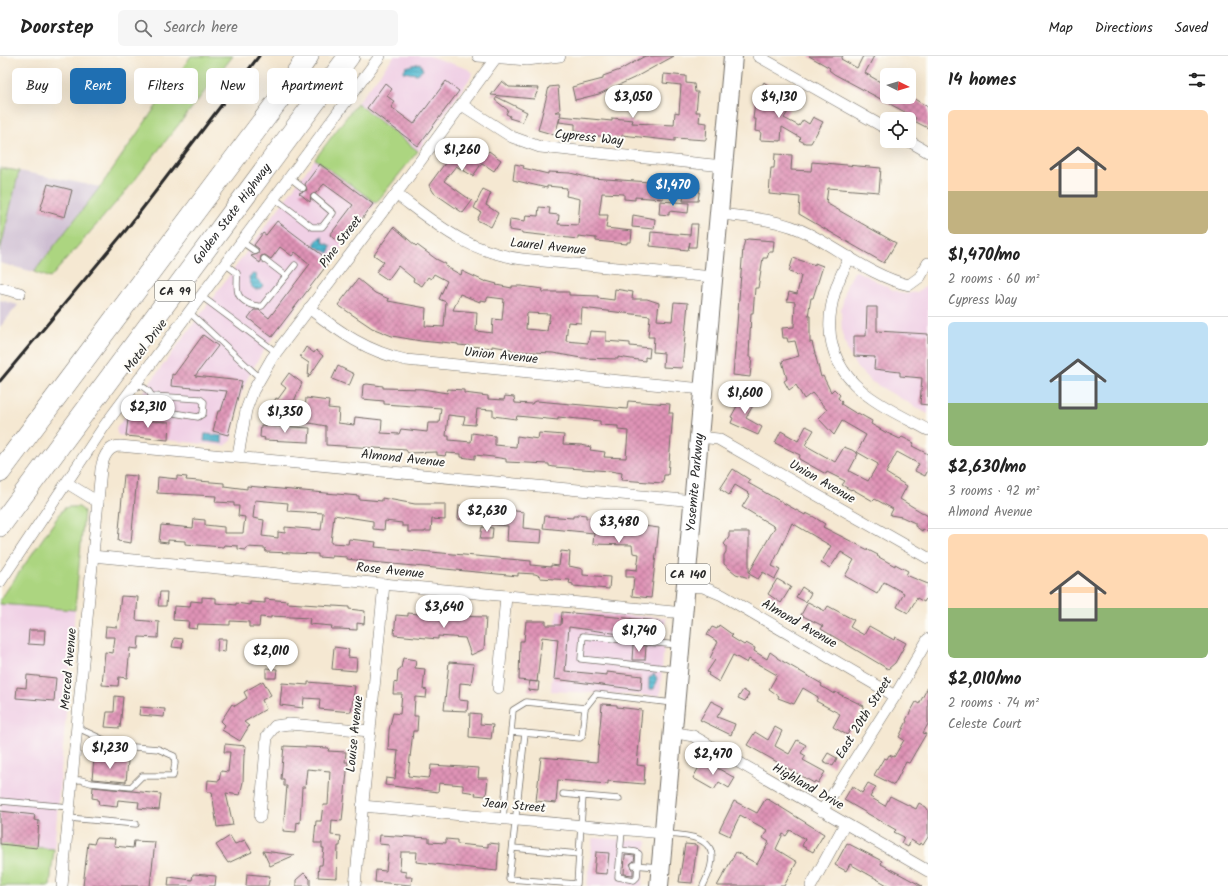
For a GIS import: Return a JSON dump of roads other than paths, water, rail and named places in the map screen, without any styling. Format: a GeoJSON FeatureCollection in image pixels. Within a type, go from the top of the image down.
{"type":"FeatureCollection","features":[{"type":"Feature","properties":{"kind":"highway","name":"CA 99"},"geometry":{"type":"LineString","coordinates":[[0,472],[277,102],[308,56]]}},
{"type":"Feature","properties":{"kind":"highway","name":"Golden State Highway"},"geometry":{"type":"LineString","coordinates":[[0,526],[349,56]]}},
{"type":"Feature","properties":{"kind":"main road","name":"Yosemite Parkway"},"geometry":{"type":"LineString","coordinates":[[659,886],[733,56]]}},
{"type":"Feature","properties":{"kind":"street","name":"Motel Drive"},"geometry":{"type":"LineString","coordinates":[[0,582],[122,402],[380,56]]}},
{"type":"Feature","properties":{"kind":"street"},"geometry":{"type":"LineString","coordinates":[[478,56],[527,60],[560,56]]}},
{"type":"Feature","properties":{"kind":"street"},"geometry":{"type":"LineString","coordinates":[[758,56],[880,125]]}},
{"type":"Feature","properties":{"kind":"street","name":"Pine Street"},"geometry":{"type":"LineString","coordinates":[[238,456],[246,410],[260,378],[276,352],[396,194],[495,58]]}},
{"type":"Feature","properties":{"kind":"street","name":"Cypress Way"},"geometry":{"type":"LineString","coordinates":[[462,105],[507,135],[540,147],[723,166]]}},
{"type":"Feature","properties":{"kind":"street"},"geometry":{"type":"LineString","coordinates":[[916,145],[928,152]]}},
{"type":"Feature","properties":{"kind":"street","name":"Laurel Avenue"},"geometry":{"type":"LineString","coordinates":[[396,194],[453,237],[497,255],[522,259],[713,277]]}},
{"type":"Feature","properties":{"kind":"street"},"geometry":{"type":"LineString","coordinates":[[719,214],[768,220],[786,225],[810,234],[892,281],[909,285],[920,277],[928,263]]}},
{"type":"Feature","properties":{"kind":"street"},"geometry":{"type":"LineString","coordinates":[[850,257],[835,288],[830,309],[829,325],[832,346],[836,356],[844,370],[862,391],[928,430]]}},
{"type":"Feature","properties":{"kind":"street"},"geometry":{"type":"LineString","coordinates":[[0,288],[20,293]]}},
{"type":"Feature","properties":{"kind":"street","name":"Union Avenue"},"geometry":{"type":"LineString","coordinates":[[309,308],[336,329],[362,346],[386,355],[406,360],[703,389]]}},
{"type":"Feature","properties":{"kind":"street","name":"Union Avenue"},"geometry":{"type":"LineString","coordinates":[[699,437],[718,439],[928,558]]}},
{"type":"Feature","properties":{"kind":"street","name":"Almond Avenue"},"geometry":{"type":"LineString","coordinates":[[110,450],[120,446],[238,456],[694,501]]}},
{"type":"Feature","properties":{"kind":"street","name":"Merced Avenue"},"geometry":{"type":"LineString","coordinates":[[62,886],[78,728],[92,556],[102,463],[110,450]]}},
{"type":"Feature","properties":{"kind":"street"},"geometry":{"type":"LineString","coordinates":[[67,483],[98,502]]}},
{"type":"Feature","properties":{"kind":"street","name":"Rose Avenue"},"geometry":{"type":"LineString","coordinates":[[92,556],[684,613]]}},
{"type":"Feature","properties":{"kind":"street","name":"Louise Avenue"},"geometry":{"type":"LineString","coordinates":[[355,886],[384,584]]}},
{"type":"Feature","properties":{"kind":"street","name":"Almond Avenue"},"geometry":{"type":"LineString","coordinates":[[686,586],[703,588],[722,595],[895,696]]}},
{"type":"Feature","properties":{"kind":"street"},"geometry":{"type":"LineString","coordinates":[[498,688],[506,596]]}},
{"type":"Feature","properties":{"kind":"street","name":"East 20th Street"},"geometry":{"type":"LineString","coordinates":[[822,811],[895,696],[928,639]]}},
{"type":"Feature","properties":{"kind":"street"},"geometry":{"type":"LineString","coordinates":[[260,817],[266,736],[275,726],[289,724],[370,731]]}},
{"type":"Feature","properties":{"kind":"street","name":"Highland Drive"},"geometry":{"type":"LineString","coordinates":[[672,732],[693,736],[928,871]]}},
{"type":"Feature","properties":{"kind":"street","name":"Jean Street"},"geometry":{"type":"LineString","coordinates":[[362,806],[663,834]]}},
{"type":"Feature","properties":{"kind":"street"},"geometry":{"type":"LineString","coordinates":[[810,886],[845,824]]}},
{"type":"Feature","properties":{"kind":"lane"},"geometry":{"type":"LineString","coordinates":[[289,177],[303,188]]}},
{"type":"Feature","properties":{"kind":"lane"},"geometry":{"type":"LineString","coordinates":[[274,198],[312,227],[322,227],[333,213],[314,197]]}},
{"type":"Feature","properties":{"kind":"lane"},"geometry":{"type":"LineString","coordinates":[[242,242],[255,252]]}},
{"type":"Feature","properties":{"kind":"lane"},"geometry":{"type":"LineString","coordinates":[[264,259],[286,276]]}},
{"type":"Feature","properties":{"kind":"lane"},"geometry":{"type":"LineString","coordinates":[[225,264],[237,273],[238,292],[240,297],[253,306],[262,306],[295,265]]}},
{"type":"Feature","properties":{"kind":"lane"},"geometry":{"type":"LineString","coordinates":[[201,296],[276,352]]}},
{"type":"Feature","properties":{"kind":"lane"},"geometry":{"type":"LineString","coordinates":[[189,312],[260,378]]}},
{"type":"Feature","properties":{"kind":"lane"},"geometry":{"type":"LineString","coordinates":[[122,402],[134,408],[201,417],[204,406],[200,399],[153,396],[136,383]]}},
{"type":"Feature","properties":{"kind":"lane"},"geometry":{"type":"LineString","coordinates":[[149,409],[152,406],[153,396]]}},
{"type":"Feature","properties":{"kind":"lane"},"geometry":{"type":"LineString","coordinates":[[678,670],[652,664],[581,659],[583,636],[654,645],[681,646]]}},
{"type":"Feature","properties":{"kind":"lane"},"geometry":{"type":"LineString","coordinates":[[511,732],[581,737],[585,708],[596,694],[675,703]]}},
{"type":"Feature","properties":{"kind":"lane"},"geometry":{"type":"LineString","coordinates":[[503,819],[513,710],[524,702],[585,708]]}},
{"type":"Feature","properties":{"kind":"lane"},"geometry":{"type":"LineString","coordinates":[[72,780],[131,787],[142,776],[173,776],[175,763],[174,756],[165,751],[122,746],[104,740],[78,728]]}},
{"type":"Feature","properties":{"kind":"lane"},"geometry":{"type":"LineString","coordinates":[[526,733],[509,879],[577,884],[583,796]]}},
{"type":"Feature","properties":{"kind":"lane"},"geometry":{"type":"LineString","coordinates":[[563,794],[619,799]]}},
{"type":"Feature","properties":{"kind":"lane"},"geometry":{"type":"LineString","coordinates":[[0,801],[136,824]]}},
{"type":"Feature","properties":{"kind":"lane"},"geometry":{"type":"LineString","coordinates":[[620,850],[636,852],[639,854],[636,865],[637,877],[634,880],[618,877],[622,864],[620,850],[622,831]]}},
{"type":"Feature","properties":{"kind":"lane"},"geometry":{"type":"LineString","coordinates":[[663,834],[698,838],[707,845],[711,852],[712,865],[703,886]]}},
{"type":"Feature","properties":{"kind":"lane"},"geometry":{"type":"LineString","coordinates":[[513,848],[579,854]]}},
{"type":"Feature","properties":{"kind":"lane"},"geometry":{"type":"LineString","coordinates":[[636,865],[660,867]]}},
{"type":"Feature","properties":{"kind":"water"},"geometry":{"type":"Polygon","coordinates":[[[420,63],[423,70],[417,74],[403,72],[406,67],[420,63]]]}},
{"type":"Feature","properties":{"kind":"water"},"geometry":{"type":"Polygon","coordinates":[[[320,237],[322,237],[323,242],[331,246],[329,253],[315,246],[315,243],[320,237]]]}},
{"type":"Feature","properties":{"kind":"water"},"geometry":{"type":"Polygon","coordinates":[[[253,274],[257,275],[256,278],[263,285],[261,288],[256,290],[251,286],[249,277],[253,274]]]}},
{"type":"Feature","properties":{"kind":"water"},"geometry":{"type":"Polygon","coordinates":[[[205,434],[222,436],[222,443],[204,441],[205,434]]]}},
{"type":"Feature","properties":{"kind":"water"},"geometry":{"type":"Polygon","coordinates":[[[654,674],[657,678],[654,689],[649,689],[649,678],[654,674]]]}},
{"type":"Feature","properties":{"kind":"railway"},"geometry":{"type":"LineString","coordinates":[[0,381],[126,230],[259,56]]}}]}
